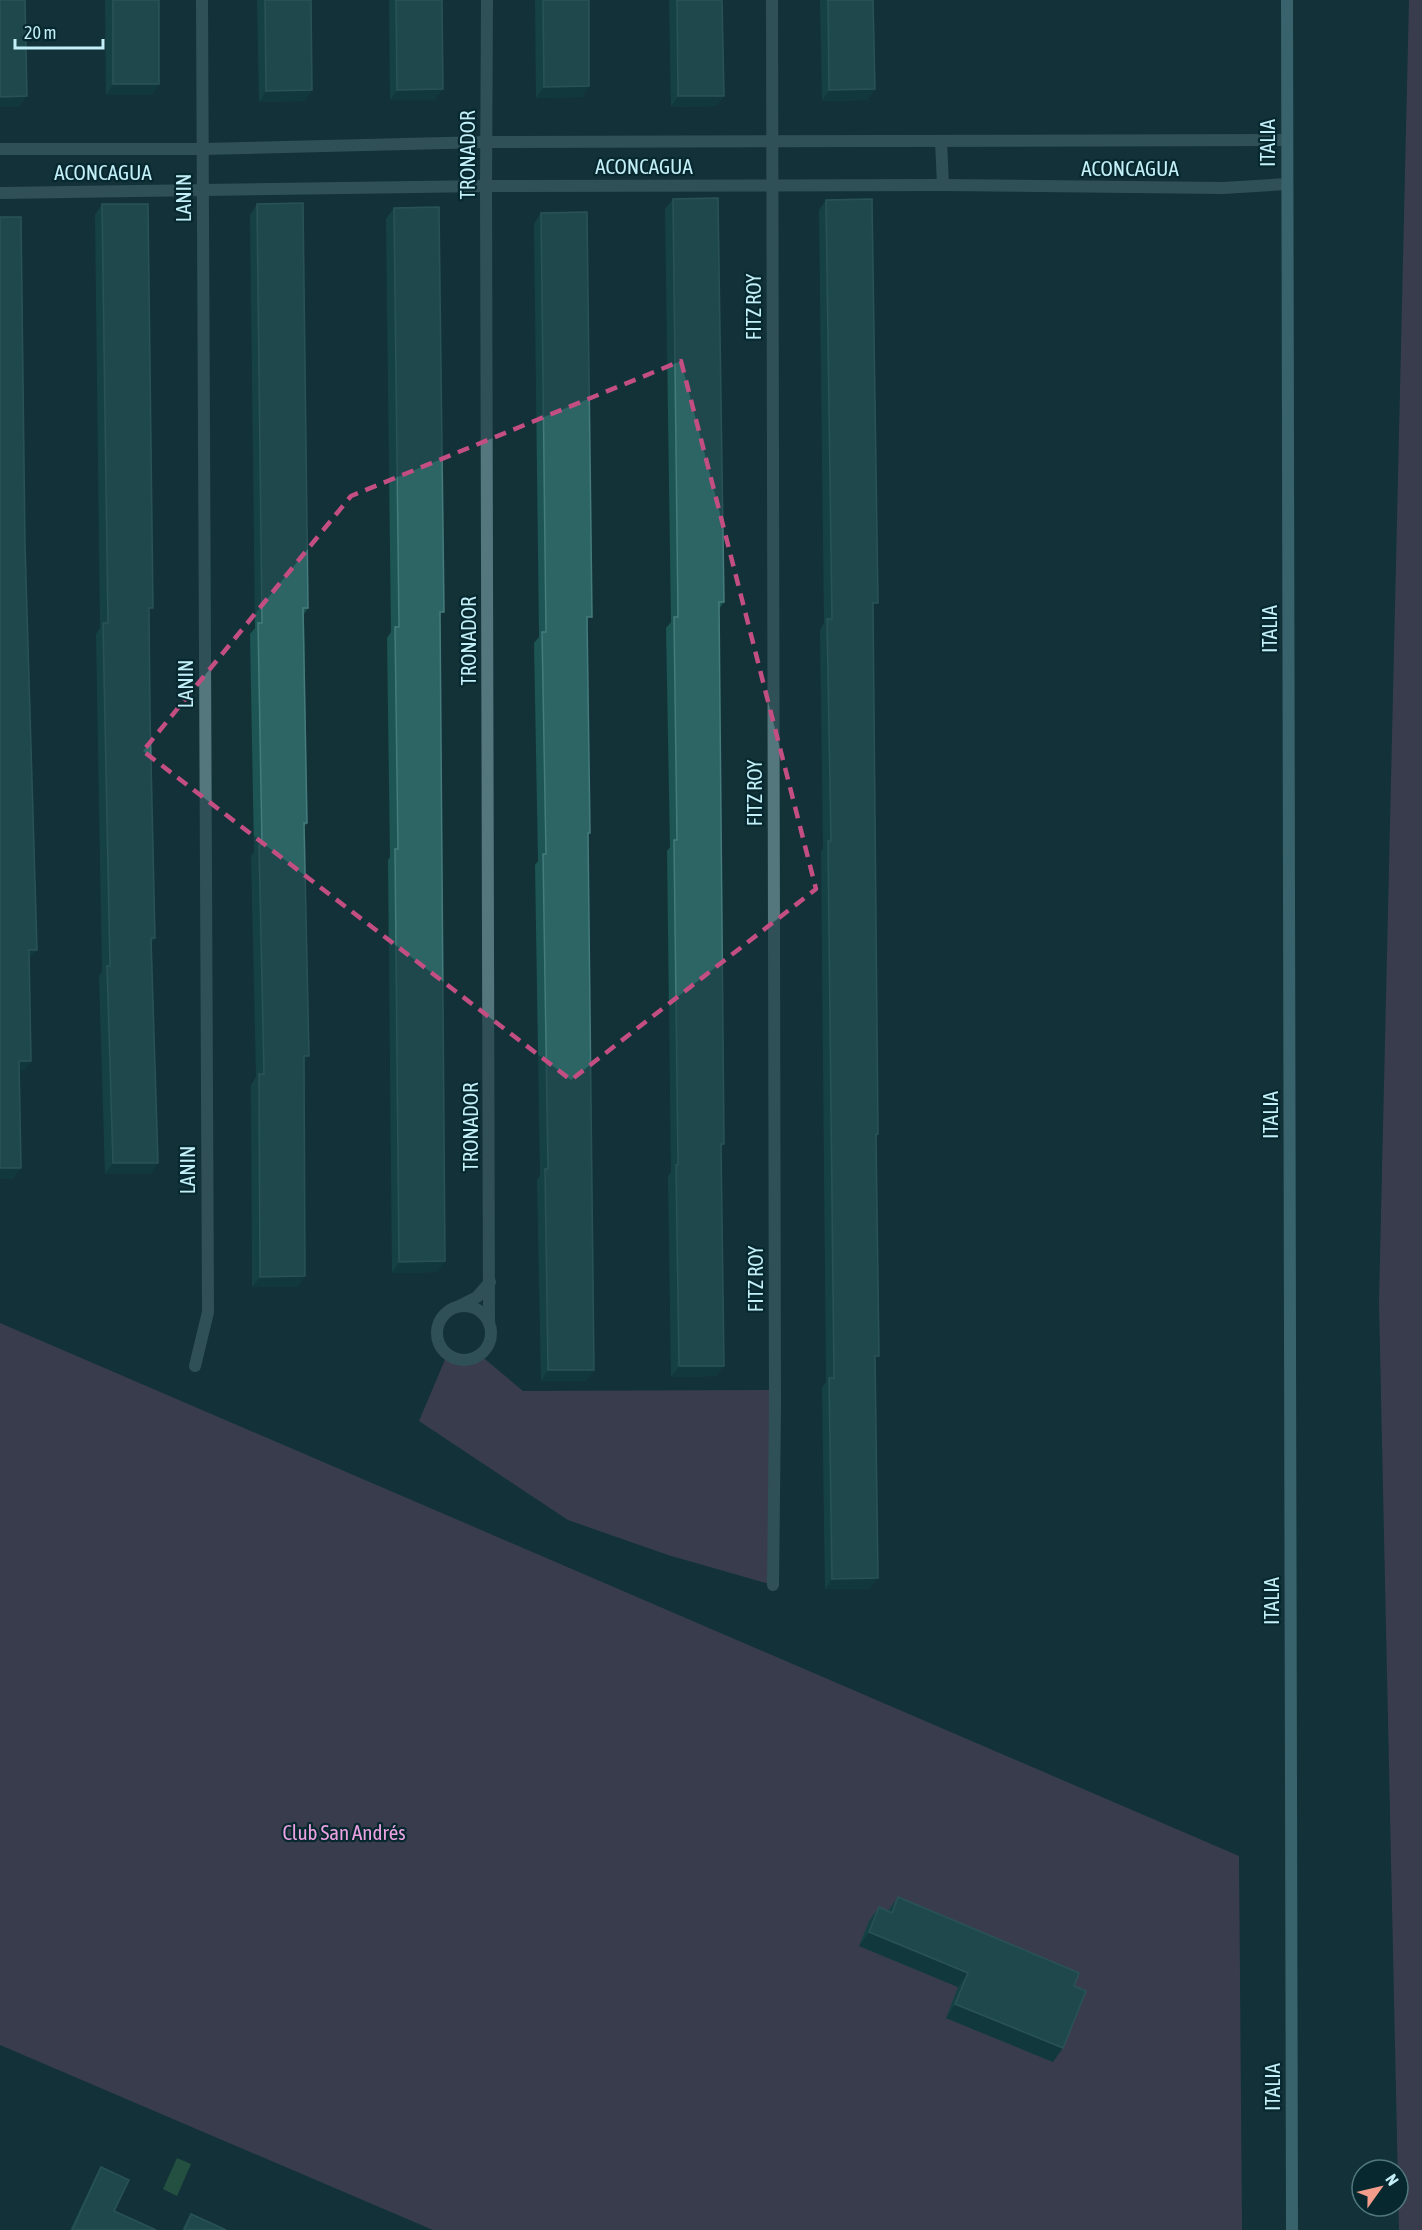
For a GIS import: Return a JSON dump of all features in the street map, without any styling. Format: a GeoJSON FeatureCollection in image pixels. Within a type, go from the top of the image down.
{"type":"FeatureCollection","features":[{"type":"Feature","properties":{"kind":"street","name":"LANIN"},"geometry":{"type":"LineString","coordinates":[[195,1366],[208,1312],[202,0]]}},
{"type":"Feature","properties":{"kind":"street","name":"TRONADOR"},"geometry":{"type":"LineString","coordinates":[[487,0],[486,186],[490,1282],[489,1323],[490,1340],[480,1355],[473,1359],[464,1360],[447,1355],[437,1340],[436,1331],[439,1322],[444,1315],[477,1297],[490,1282]]}},
{"type":"Feature","properties":{"kind":"street","name":"FITZ ROY"},"geometry":{"type":"LineString","coordinates":[[772,0],[775,1407],[773,1585]]}},
{"type":"Feature","properties":{"kind":"street","name":"ITALIA"},"geometry":{"type":"LineString","coordinates":[[1287,0],[1292,2230]]}},
{"type":"Feature","properties":{"kind":"street","name":"ACONCAGUA"},"geometry":{"type":"LineString","coordinates":[[0,148],[203,148],[486,142],[1287,140]]}},
{"type":"Feature","properties":{"kind":"street"},"geometry":{"type":"LineString","coordinates":[[941,141],[944,186]]}},
{"type":"Feature","properties":{"kind":"street","name":"ACONCAGUA"},"geometry":{"type":"LineString","coordinates":[[0,193],[486,186],[1223,188],[1287,184]]}},
{"type":"Feature","properties":{"kind":"street"},"geometry":{"type":"LineString","coordinates":[[459,1306],[477,1310],[489,1323]]}},
{"type":"Feature","properties":{"kind":"highlighted area"},"geometry":{"type":"Polygon","coordinates":[[[681,361],[816,889],[571,1080],[143,751],[351,496],[681,361]]]}},
{"type":"Feature","properties":{"kind":"green space"},"geometry":{"type":"Polygon","coordinates":[[[1409,0],[1422,0],[1422,2230],[1399,2230],[1399,2218],[1410,2218],[1410,2158],[1397,2158],[1379,1302],[1409,0]]]}},
{"type":"Feature","properties":{"kind":"green space","name":"Club San Andrés"},"geometry":{"type":"Polygon","coordinates":[[[0,1323],[1239,1856],[1242,2230],[433,2230],[0,2045],[0,1323]]]}},
{"type":"Feature","properties":{"kind":"green space"},"geometry":{"type":"Polygon","coordinates":[[[447,1355],[464,1360],[480,1355],[523,1391],[774,1390],[773,1585],[668,1555],[568,1520],[419,1421],[447,1355]]]}},
{"type":"Feature","properties":{"kind":"shaded area"},"geometry":{"type":"Polygon","coordinates":[[[177,2158],[191,2164],[177,2196],[163,2189],[177,2158]]]}},
{"type":"Feature","properties":{"kind":"building"},"geometry":{"type":"Polygon","coordinates":[[[0,0],[25,0],[27,96],[0,97],[0,0]]]}},
{"type":"Feature","properties":{"kind":"building"},"geometry":{"type":"Polygon","coordinates":[[[113,0],[159,0],[159,84],[113,84],[113,0]]]}},
{"type":"Feature","properties":{"kind":"building"},"geometry":{"type":"Polygon","coordinates":[[[265,0],[311,0],[312,90],[266,91],[265,0]]]}},
{"type":"Feature","properties":{"kind":"building"},"geometry":{"type":"Polygon","coordinates":[[[396,0],[442,0],[443,89],[397,90],[396,0]]]}},
{"type":"Feature","properties":{"kind":"building"},"geometry":{"type":"Polygon","coordinates":[[[543,0],[589,0],[589,86],[544,87],[543,0]]]}},
{"type":"Feature","properties":{"kind":"building"},"geometry":{"type":"Polygon","coordinates":[[[677,0],[722,0],[724,96],[678,96],[677,0]]]}},
{"type":"Feature","properties":{"kind":"building"},"geometry":{"type":"Polygon","coordinates":[[[828,0],[873,0],[875,89],[829,90],[828,0]]]}},
{"type":"Feature","properties":{"kind":"building"},"geometry":{"type":"Polygon","coordinates":[[[718,198],[724,602],[719,602],[724,1366],[679,1366],[674,840],[677,840],[674,617],[678,617],[673,199],[718,198]]]}},
{"type":"Feature","properties":{"kind":"building"},"geometry":{"type":"Polygon","coordinates":[[[872,199],[878,603],[873,603],[878,1134],[876,1134],[879,1356],[875,1356],[878,1578],[832,1579],[829,1378],[834,1378],[828,841],[831,841],[827,619],[832,619],[826,200],[872,199]]]}},
{"type":"Feature","properties":{"kind":"building"},"geometry":{"type":"Polygon","coordinates":[[[303,203],[308,608],[303,608],[307,823],[304,823],[309,1056],[304,1056],[305,1276],[260,1277],[259,1074],[264,1074],[259,845],[262,845],[258,623],[262,623],[257,204],[303,203]]]}},
{"type":"Feature","properties":{"kind":"building"},"geometry":{"type":"Polygon","coordinates":[[[102,204],[148,204],[153,608],[149,608],[150,716],[155,938],[151,938],[158,1163],[113,1163],[107,966],[110,966],[103,623],[108,623],[102,204]]]}},
{"type":"Feature","properties":{"kind":"building"},"geometry":{"type":"Polygon","coordinates":[[[439,207],[444,612],[440,612],[445,1261],[399,1262],[395,627],[399,627],[394,208],[439,207]]]}},
{"type":"Feature","properties":{"kind":"building"},"geometry":{"type":"Polygon","coordinates":[[[587,212],[592,617],[587,617],[590,833],[588,833],[594,1370],[548,1370],[545,1169],[548,1169],[543,854],[546,854],[542,632],[546,632],[541,213],[587,212]]]}},
{"type":"Feature","properties":{"kind":"building"},"geometry":{"type":"Polygon","coordinates":[[[0,217],[21,217],[25,544],[37,950],[29,950],[31,1061],[19,1061],[21,1168],[0,1168],[0,217]]]}},
{"type":"Feature","properties":{"kind":"building"},"geometry":{"type":"Polygon","coordinates":[[[898,1897],[1079,1973],[1074,1986],[1086,1991],[1063,2048],[955,2004],[968,1973],[869,1932],[879,1907],[892,1913],[898,1897]]]}},
{"type":"Feature","properties":{"kind":"building"},"geometry":{"type":"Polygon","coordinates":[[[101,2167],[129,2180],[114,2211],[156,2230],[72,2230],[101,2167]]]}},
{"type":"Feature","properties":{"kind":"building"},"geometry":{"type":"Polygon","coordinates":[[[191,2214],[226,2230],[184,2230],[191,2214]]]}}]}
